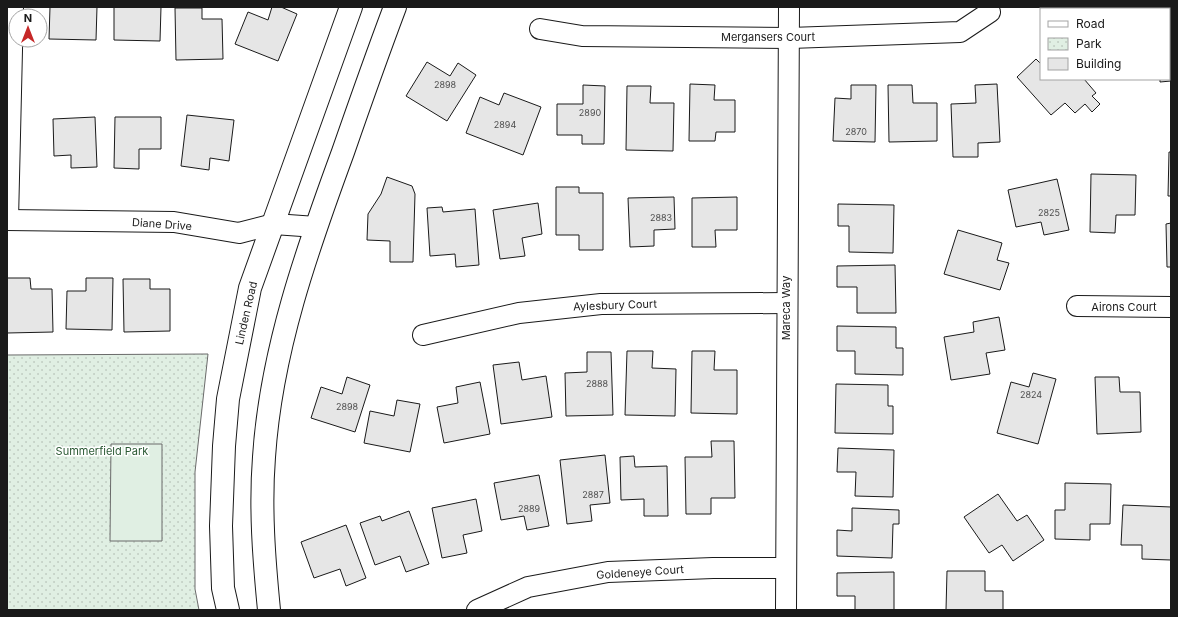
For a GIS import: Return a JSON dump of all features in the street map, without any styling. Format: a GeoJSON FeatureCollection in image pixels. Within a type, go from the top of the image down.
{"type":"FeatureCollection","features":[{"type":"Feature","properties":{"kind":"street"},"geometry":{"type":"LineString","coordinates":[[8,220],[12,7]]}},
{"type":"Feature","properties":{"kind":"street","name":"Linden Road"},"geometry":{"type":"LineString","coordinates":[[228,610],[223,588],[221,486],[228,399],[250,288],[351,7]]}},
{"type":"Feature","properties":{"kind":"street"},"geometry":{"type":"LineString","coordinates":[[269,610],[262,540],[264,457],[271,400],[295,290],[394,7]]}},
{"type":"Feature","properties":{"kind":"street","name":"Mareca Way"},"geometry":{"type":"LineString","coordinates":[[786,610],[786,303],[790,38],[789,7]]}},
{"type":"Feature","properties":{"kind":"street","name":"Mergansers Court"},"geometry":{"type":"LineString","coordinates":[[540,29],[582,36],[790,38],[960,32],[990,12]]}},
{"type":"Feature","properties":{"kind":"street","name":"Diane Drive"},"geometry":{"type":"LineString","coordinates":[[8,220],[174,222],[239,233],[274,224],[316,227]]}},
{"type":"Feature","properties":{"kind":"street","name":"Aylesbury Court"},"geometry":{"type":"LineString","coordinates":[[423,335],[519,313],[601,304],[786,303]]}},
{"type":"Feature","properties":{"kind":"street","name":"Airons Court"},"geometry":{"type":"LineString","coordinates":[[1077,306],[1171,307]]}},
{"type":"Feature","properties":{"kind":"street","name":"Goldeneye Court"},"geometry":{"type":"LineString","coordinates":[[477,610],[528,587],[608,572],[713,568],[785,568]]}},
{"type":"Feature","properties":{"kind":"green space","name":"Summerfield Park"},"geometry":{"type":"Polygon","coordinates":[[[208,354],[195,472],[195,589],[199,610],[7,610],[7,355],[208,354]]]}},
{"type":"Feature","properties":{"kind":"green space"},"geometry":{"type":"Polygon","coordinates":[[[111,444],[162,444],[162,541],[110,541],[111,444]]]}},
{"type":"Feature","properties":{"kind":"building"},"geometry":{"type":"Polygon","coordinates":[[[50,7],[97,7],[96,40],[49,39],[50,7]]]}},
{"type":"Feature","properties":{"kind":"building"},"geometry":{"type":"Polygon","coordinates":[[[114,7],[161,7],[160,41],[114,40],[114,7]]]}},
{"type":"Feature","properties":{"kind":"building"},"geometry":{"type":"Polygon","coordinates":[[[272,7],[281,7],[297,14],[278,61],[235,44],[248,12],[268,20],[272,7]]]}},
{"type":"Feature","properties":{"kind":"building"},"geometry":{"type":"Polygon","coordinates":[[[1057,7],[1107,7],[1107,8],[1057,7]]]}},
{"type":"Feature","properties":{"kind":"building"},"geometry":{"type":"Polygon","coordinates":[[[175,8],[202,8],[202,19],[222,19],[223,59],[176,60],[175,8]]]}},
{"type":"Feature","properties":{"kind":"building"},"geometry":{"type":"Polygon","coordinates":[[[1171,46],[1171,81],[1160,82],[1160,80],[1170,80],[1171,46]]]}},
{"type":"Feature","properties":{"kind":"building"},"geometry":{"type":"Polygon","coordinates":[[[1036,59],[1040,63],[1040,80],[1085,80],[1096,93],[1092,96],[1100,104],[1092,112],[1085,104],[1075,113],[1065,103],[1051,115],[1017,77],[1036,59]]]}},
{"type":"Feature","properties":{"kind":"building"},"geometry":{"type":"Polygon","coordinates":[[[427,62],[450,76],[458,63],[476,75],[447,121],[406,96],[427,62]]]}},
{"type":"Feature","properties":{"kind":"building"},"geometry":{"type":"Polygon","coordinates":[[[690,84],[715,85],[714,100],[735,100],[735,132],[716,132],[715,141],[689,141],[690,84]]]}},
{"type":"Feature","properties":{"kind":"building"},"geometry":{"type":"Polygon","coordinates":[[[997,84],[1000,142],[978,143],[978,157],[953,157],[951,104],[976,103],[975,85],[997,84]]]}},
{"type":"Feature","properties":{"kind":"building"},"geometry":{"type":"Polygon","coordinates":[[[583,85],[605,86],[604,144],[582,144],[582,135],[557,135],[557,104],[583,104],[583,85]]]}},
{"type":"Feature","properties":{"kind":"building"},"geometry":{"type":"Polygon","coordinates":[[[851,85],[876,85],[875,142],[833,141],[835,98],[851,99],[851,85]]]}},
{"type":"Feature","properties":{"kind":"building"},"geometry":{"type":"Polygon","coordinates":[[[888,85],[912,85],[913,103],[937,103],[937,141],[889,142],[888,85]]]}},
{"type":"Feature","properties":{"kind":"building"},"geometry":{"type":"Polygon","coordinates":[[[627,86],[651,86],[650,103],[674,103],[673,151],[626,150],[627,86]]]}},
{"type":"Feature","properties":{"kind":"building"},"geometry":{"type":"Polygon","coordinates":[[[504,93],[541,107],[523,155],[466,133],[480,97],[499,105],[504,93]]]}},
{"type":"Feature","properties":{"kind":"building"},"geometry":{"type":"Polygon","coordinates":[[[187,115],[234,120],[229,161],[210,158],[209,170],[181,166],[187,115]]]}},
{"type":"Feature","properties":{"kind":"building"},"geometry":{"type":"Polygon","coordinates":[[[95,117],[97,167],[71,168],[71,155],[54,156],[53,119],[95,117]]]}},
{"type":"Feature","properties":{"kind":"building"},"geometry":{"type":"Polygon","coordinates":[[[115,117],[161,117],[161,149],[139,149],[139,169],[114,168],[115,117]]]}},
{"type":"Feature","properties":{"kind":"building"},"geometry":{"type":"Polygon","coordinates":[[[1169,152],[1171,152],[1171,196],[1168,196],[1169,152]]]}},
{"type":"Feature","properties":{"kind":"building"},"geometry":{"type":"Polygon","coordinates":[[[1091,174],[1136,175],[1135,215],[1116,215],[1115,233],[1090,232],[1091,174]]]}},
{"type":"Feature","properties":{"kind":"building"},"geometry":{"type":"Polygon","coordinates":[[[387,177],[412,186],[415,194],[413,262],[390,262],[390,241],[367,240],[368,214],[381,194],[387,177]]]}},
{"type":"Feature","properties":{"kind":"building"},"geometry":{"type":"Polygon","coordinates":[[[1057,179],[1069,230],[1044,235],[1041,222],[1016,227],[1008,190],[1057,179]]]}},
{"type":"Feature","properties":{"kind":"building"},"geometry":{"type":"Polygon","coordinates":[[[556,187],[579,187],[579,193],[603,193],[603,250],[579,250],[579,235],[556,235],[556,187]]]}},
{"type":"Feature","properties":{"kind":"building"},"geometry":{"type":"Polygon","coordinates":[[[674,197],[675,229],[654,230],[654,246],[630,247],[628,198],[674,197]]]}},
{"type":"Feature","properties":{"kind":"building"},"geometry":{"type":"Polygon","coordinates":[[[737,197],[737,230],[715,230],[716,247],[692,247],[692,198],[737,197]]]}},
{"type":"Feature","properties":{"kind":"building"},"geometry":{"type":"Polygon","coordinates":[[[538,203],[542,234],[522,238],[525,256],[500,259],[493,210],[538,203]]]}},
{"type":"Feature","properties":{"kind":"building"},"geometry":{"type":"Polygon","coordinates":[[[838,204],[894,205],[893,253],[849,252],[849,226],[838,226],[838,204]]]}},
{"type":"Feature","properties":{"kind":"building"},"geometry":{"type":"Polygon","coordinates":[[[442,207],[443,212],[475,209],[479,265],[456,267],[455,254],[430,256],[427,208],[442,207]]]}},
{"type":"Feature","properties":{"kind":"building"},"geometry":{"type":"Polygon","coordinates":[[[1171,223],[1171,267],[1167,267],[1166,224],[1171,223]]]}},
{"type":"Feature","properties":{"kind":"building"},"geometry":{"type":"Polygon","coordinates":[[[958,230],[1002,243],[997,260],[1009,263],[1000,290],[944,274],[958,230]]]}},
{"type":"Feature","properties":{"kind":"building"},"geometry":{"type":"Polygon","coordinates":[[[895,265],[896,313],[857,313],[857,287],[837,287],[837,266],[895,265]]]}},
{"type":"Feature","properties":{"kind":"building"},"geometry":{"type":"Polygon","coordinates":[[[7,278],[30,278],[31,289],[52,289],[53,332],[7,333],[7,278]]]}},
{"type":"Feature","properties":{"kind":"building"},"geometry":{"type":"Polygon","coordinates":[[[86,278],[113,278],[112,330],[66,329],[67,291],[86,291],[86,278]]]}},
{"type":"Feature","properties":{"kind":"building"},"geometry":{"type":"Polygon","coordinates":[[[123,279],[150,279],[150,289],[170,289],[170,331],[124,332],[123,279]]]}},
{"type":"Feature","properties":{"kind":"building"},"geometry":{"type":"Polygon","coordinates":[[[999,317],[1005,350],[986,353],[990,374],[951,380],[944,337],[974,332],[973,322],[999,317]]]}},
{"type":"Feature","properties":{"kind":"building"},"geometry":{"type":"Polygon","coordinates":[[[837,326],[896,327],[896,348],[903,348],[903,375],[855,374],[855,351],[837,351],[837,326]]]}},
{"type":"Feature","properties":{"kind":"building"},"geometry":{"type":"Polygon","coordinates":[[[627,351],[653,351],[652,368],[676,369],[675,416],[625,415],[627,351]]]}},
{"type":"Feature","properties":{"kind":"building"},"geometry":{"type":"Polygon","coordinates":[[[692,351],[715,351],[714,370],[737,370],[737,414],[691,413],[692,351]]]}},
{"type":"Feature","properties":{"kind":"building"},"geometry":{"type":"Polygon","coordinates":[[[587,352],[611,352],[613,415],[566,416],[565,373],[587,372],[587,352]]]}},
{"type":"Feature","properties":{"kind":"building"},"geometry":{"type":"Polygon","coordinates":[[[519,362],[522,380],[546,376],[552,417],[501,424],[493,365],[519,362]]]}},
{"type":"Feature","properties":{"kind":"building"},"geometry":{"type":"Polygon","coordinates":[[[1033,373],[1056,379],[1038,444],[997,433],[1011,382],[1029,387],[1033,373]]]}},
{"type":"Feature","properties":{"kind":"building"},"geometry":{"type":"Polygon","coordinates":[[[347,377],[370,385],[355,432],[311,418],[321,387],[342,394],[347,377]]]}},
{"type":"Feature","properties":{"kind":"building"},"geometry":{"type":"Polygon","coordinates":[[[1095,377],[1119,377],[1120,392],[1140,392],[1141,432],[1097,434],[1095,377]]]}},
{"type":"Feature","properties":{"kind":"building"},"geometry":{"type":"Polygon","coordinates":[[[480,382],[490,434],[444,443],[437,407],[458,403],[456,387],[480,382]]]}},
{"type":"Feature","properties":{"kind":"building"},"geometry":{"type":"Polygon","coordinates":[[[836,384],[888,385],[888,406],[893,406],[893,434],[835,433],[836,384]]]}},
{"type":"Feature","properties":{"kind":"building"},"geometry":{"type":"Polygon","coordinates":[[[397,400],[420,404],[410,452],[364,443],[370,411],[394,416],[397,400]]]}},
{"type":"Feature","properties":{"kind":"building"},"geometry":{"type":"Polygon","coordinates":[[[711,441],[734,441],[735,498],[711,498],[711,514],[686,514],[685,457],[712,457],[711,441]]]}},
{"type":"Feature","properties":{"kind":"building"},"geometry":{"type":"Polygon","coordinates":[[[838,448],[894,450],[893,497],[855,496],[856,472],[837,472],[838,448]]]}},
{"type":"Feature","properties":{"kind":"building"},"geometry":{"type":"Polygon","coordinates":[[[605,455],[610,503],[590,505],[592,521],[567,524],[560,460],[605,455]]]}},
{"type":"Feature","properties":{"kind":"building"},"geometry":{"type":"Polygon","coordinates":[[[634,456],[635,467],[667,466],[668,516],[644,516],[644,499],[621,500],[620,457],[634,456]]]}},
{"type":"Feature","properties":{"kind":"building"},"geometry":{"type":"Polygon","coordinates":[[[539,475],[549,526],[527,530],[524,516],[501,520],[494,483],[539,475]]]}},
{"type":"Feature","properties":{"kind":"building"},"geometry":{"type":"Polygon","coordinates":[[[1065,483],[1111,484],[1110,524],[1090,524],[1090,540],[1055,539],[1055,510],[1065,510],[1065,483]]]}},
{"type":"Feature","properties":{"kind":"building"},"geometry":{"type":"Polygon","coordinates":[[[998,494],[1017,521],[1027,515],[1044,540],[1013,561],[1002,545],[989,553],[964,517],[998,494]]]}},
{"type":"Feature","properties":{"kind":"building"},"geometry":{"type":"Polygon","coordinates":[[[476,499],[482,531],[463,535],[467,553],[442,558],[432,508],[476,499]]]}},
{"type":"Feature","properties":{"kind":"building"},"geometry":{"type":"Polygon","coordinates":[[[1123,505],[1171,507],[1171,560],[1142,559],[1142,545],[1121,545],[1123,505]]]}},
{"type":"Feature","properties":{"kind":"building"},"geometry":{"type":"Polygon","coordinates":[[[852,508],[899,510],[899,524],[893,524],[892,558],[837,556],[837,530],[852,531],[852,508]]]}},
{"type":"Feature","properties":{"kind":"building"},"geometry":{"type":"Polygon","coordinates":[[[409,511],[429,564],[406,572],[400,556],[375,565],[360,523],[380,516],[382,521],[409,511]]]}},
{"type":"Feature","properties":{"kind":"building"},"geometry":{"type":"Polygon","coordinates":[[[346,525],[366,578],[346,586],[340,569],[314,578],[301,542],[346,525]]]}},
{"type":"Feature","properties":{"kind":"building"},"geometry":{"type":"Polygon","coordinates":[[[947,571],[985,571],[985,591],[1003,591],[1003,610],[946,610],[947,571]]]}},
{"type":"Feature","properties":{"kind":"building"},"geometry":{"type":"Polygon","coordinates":[[[894,572],[894,610],[855,610],[855,596],[837,596],[837,573],[894,572]]]}}]}
